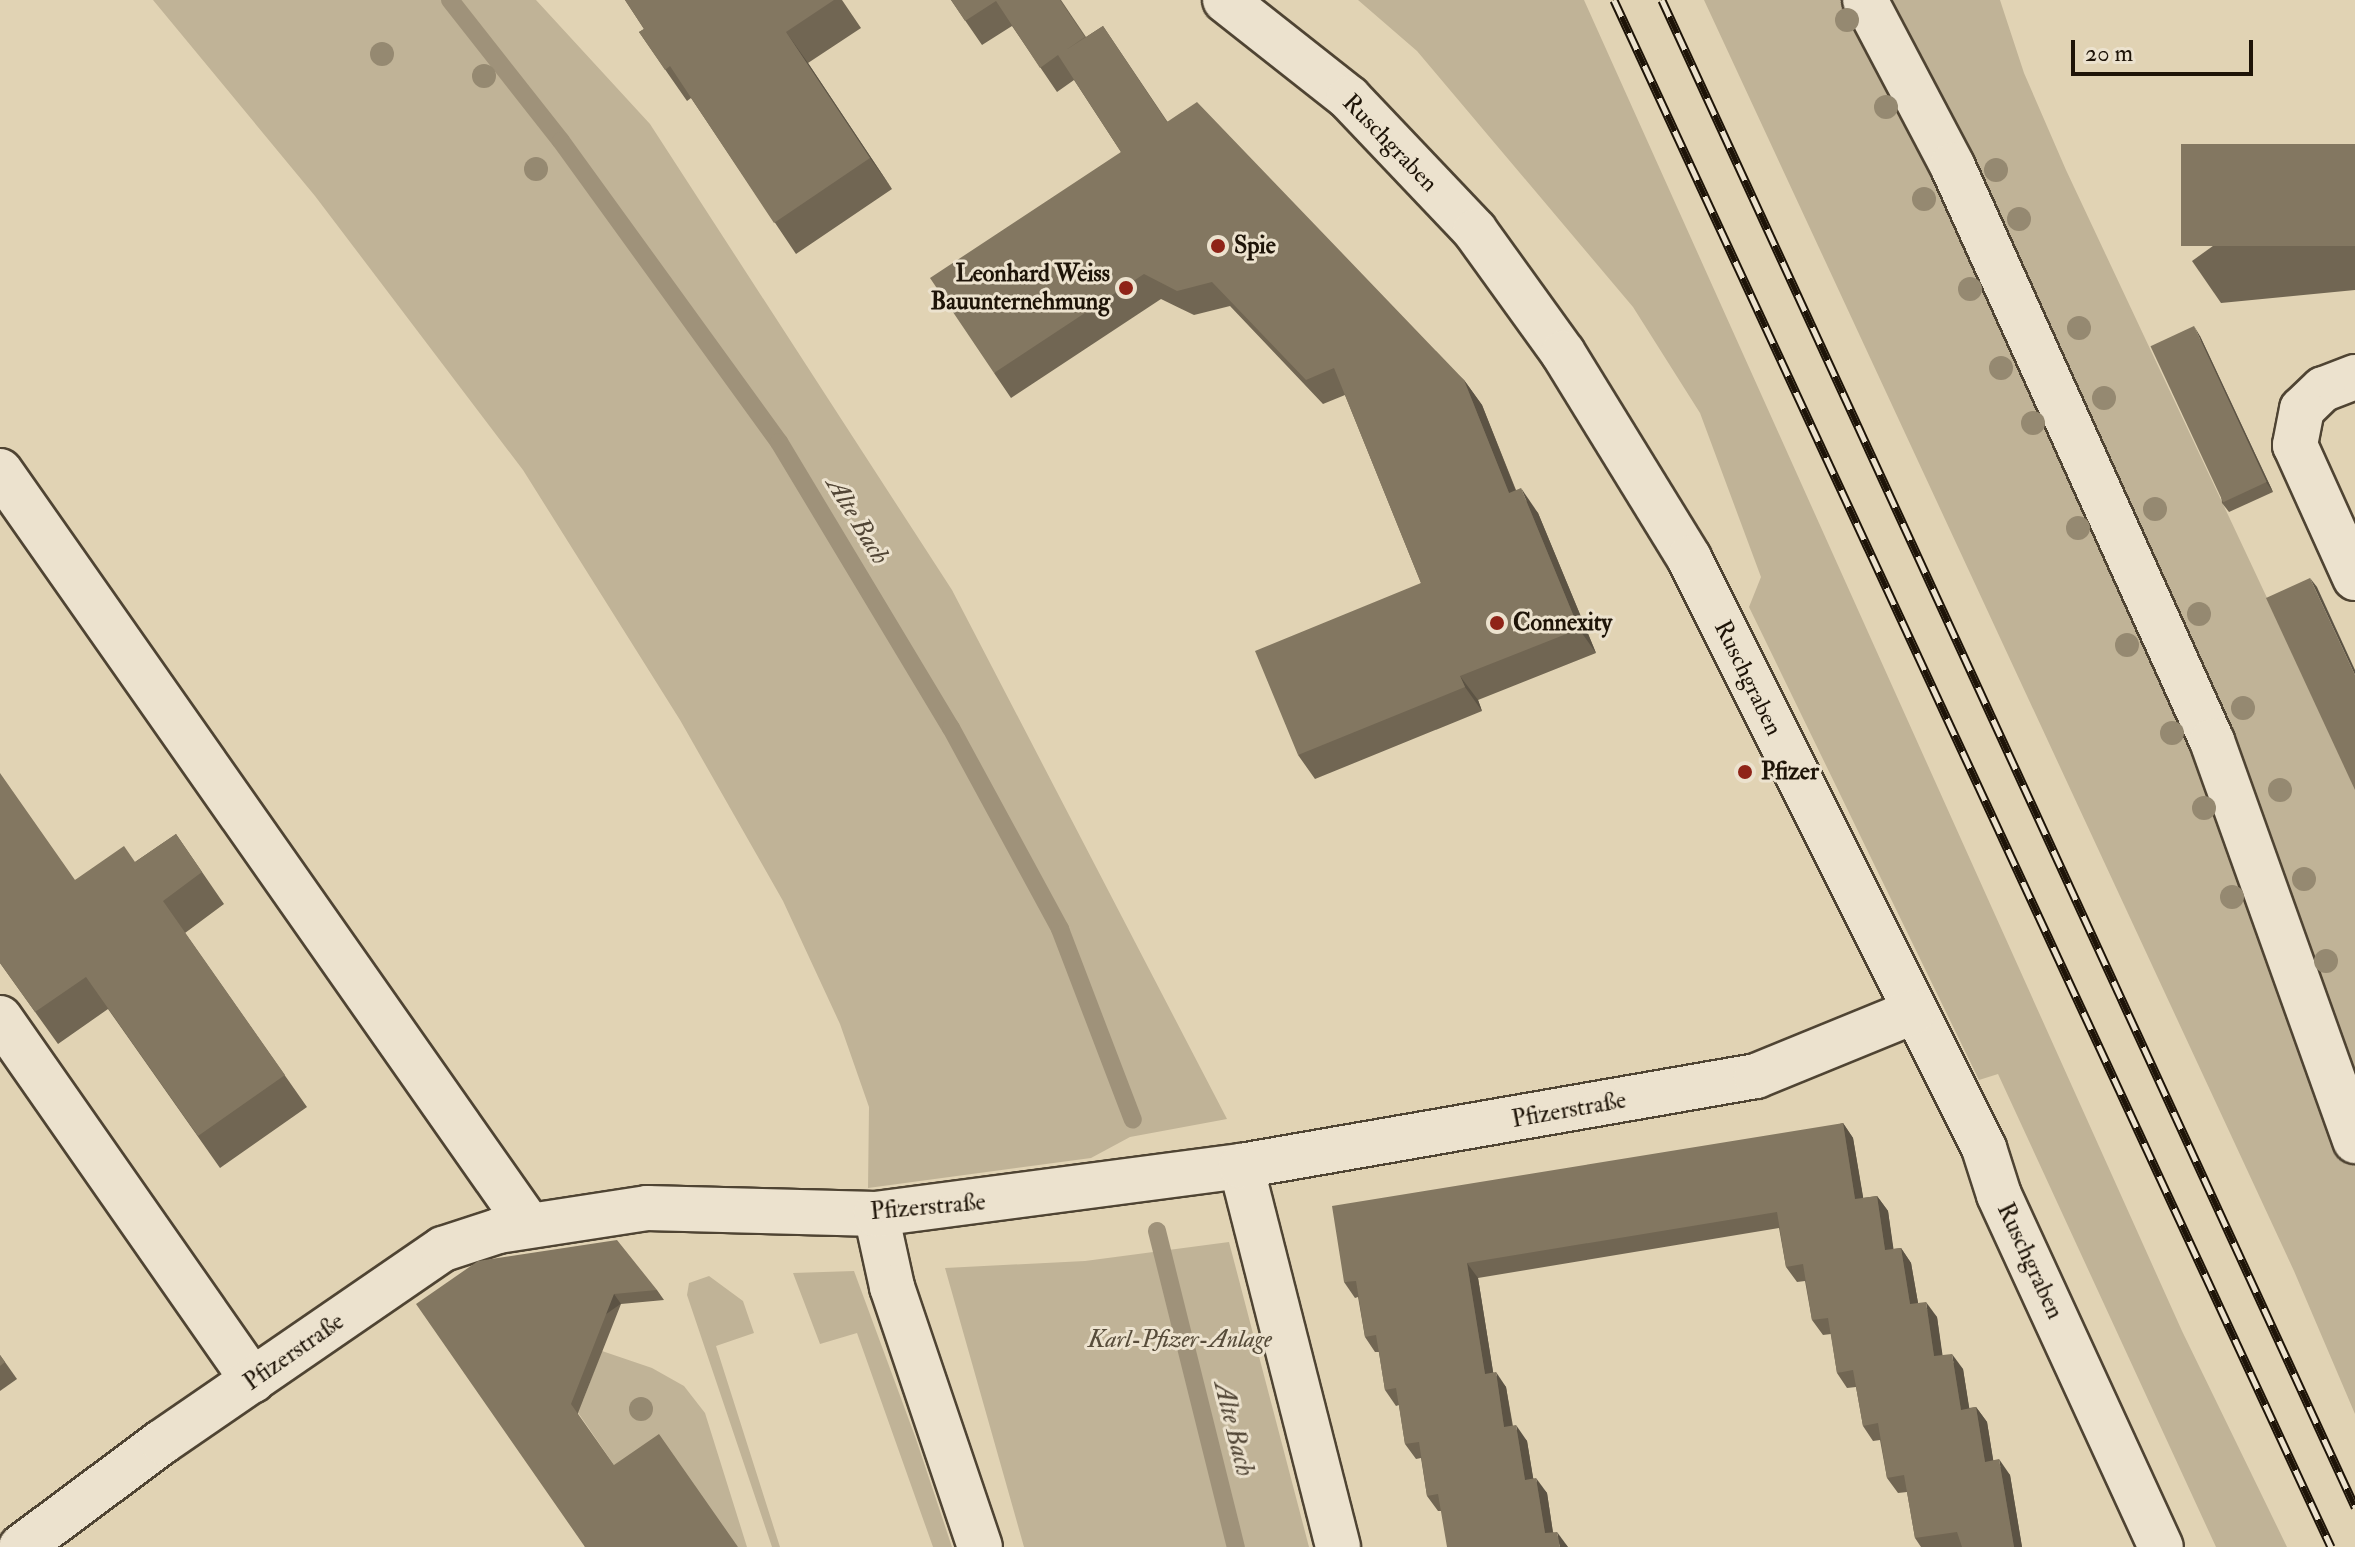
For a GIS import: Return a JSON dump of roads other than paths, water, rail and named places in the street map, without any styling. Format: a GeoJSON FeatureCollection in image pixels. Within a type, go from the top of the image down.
{"type":"FeatureCollection","features":[{"type":"Feature","properties":{"kind":"street","name":"Ruschgraben"},"geometry":{"type":"LineString","coordinates":[[1225,0],[1349,98],[1475,231],[1563,353],[1689,558],[1913,1012],[1984,1148],[1999,1195],[2161,1547]]}},
{"type":"Feature","properties":{"kind":"street"},"geometry":{"type":"LineString","coordinates":[[1865,0],[1952,165],[2212,741],[2355,1141]]}},
{"type":"Feature","properties":{"kind":"street"},"geometry":{"type":"LineString","coordinates":[[2355,377],[2323,389],[2302,409],[2295,445],[2355,578]]}},
{"type":"Feature","properties":{"kind":"street"},"geometry":{"type":"LineString","coordinates":[[0,471],[528,1224]]}},
{"type":"Feature","properties":{"kind":"street","name":"Pfizerstraße"},"geometry":{"type":"LineString","coordinates":[[21,1547],[443,1249],[528,1224],[647,1208],[876,1214],[1241,1166],[1756,1076],[1913,1012]]}},
{"type":"Feature","properties":{"kind":"street"},"geometry":{"type":"LineString","coordinates":[[0,1018],[253,1381]]}},
{"type":"Feature","properties":{"kind":"street"},"geometry":{"type":"LineString","coordinates":[[1241,1166],[1338,1547]]}},
{"type":"Feature","properties":{"kind":"street"},"geometry":{"type":"LineString","coordinates":[[876,1214],[892,1287],[980,1547]]}},
{"type":"Feature","properties":{"kind":"waterway","name":"Alte Bach"},"geometry":{"type":"LineString","coordinates":[[450,0],[561,141],[779,442],[951,728],[1060,929],[1133,1120]]}},
{"type":"Feature","properties":{"kind":"waterway","name":"Alte Bach"},"geometry":{"type":"LineString","coordinates":[[1157,1231],[1236,1547]]}},
{"type":"Feature","properties":{"kind":"railway"},"geometry":{"type":"LineString","coordinates":[[1614,0],[2331,1547]]}},
{"type":"Feature","properties":{"kind":"railway"},"geometry":{"type":"LineString","coordinates":[[1662,0],[2355,1507]]}},
{"type":"Feature","properties":{"kind":"place","name":"Spie"},"geometry":{"type":"Point","coordinates":[1218,246]}},
{"type":"Feature","properties":{"kind":"place","name":"Leonhard Weiss Bauunternehmung"},"geometry":{"type":"Point","coordinates":[1126,288]}},
{"type":"Feature","properties":{"kind":"place","name":"Connexity"},"geometry":{"type":"Point","coordinates":[1497,623]}},
{"type":"Feature","properties":{"kind":"place","name":"Pfizer"},"geometry":{"type":"Point","coordinates":[1745,772]}},
{"type":"Feature","properties":{"kind":"park label","name":"Karl-Pfizer-Anlage"},"geometry":{"type":"Point","coordinates":[1180,1340]}}]}
